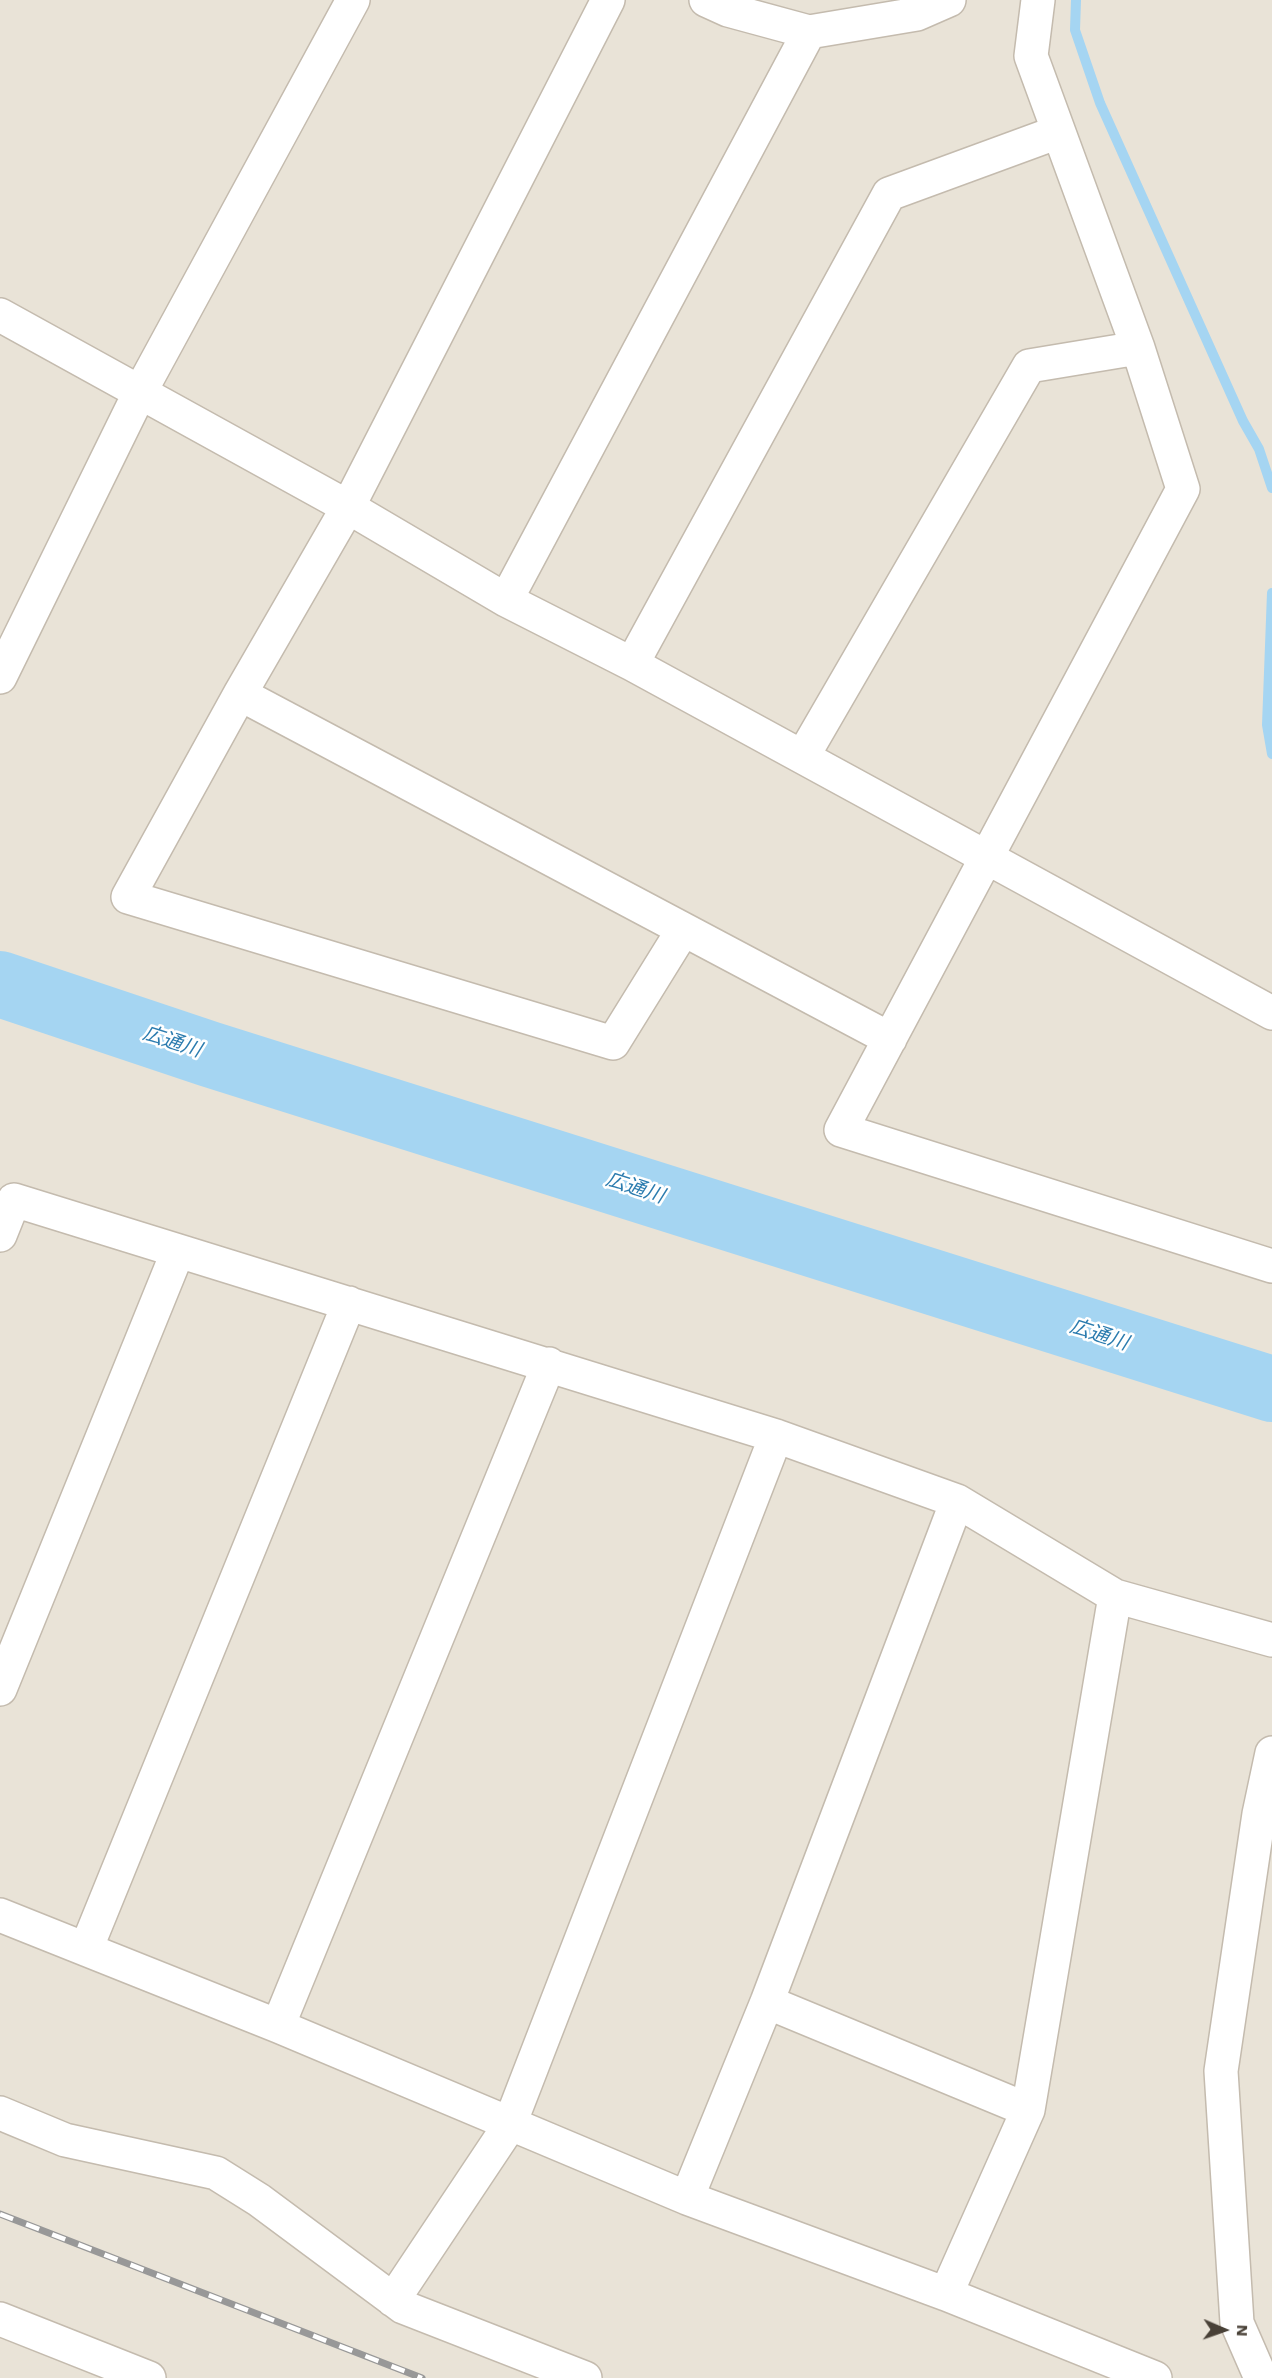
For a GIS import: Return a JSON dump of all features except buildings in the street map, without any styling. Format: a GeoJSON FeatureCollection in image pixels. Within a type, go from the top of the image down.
{"type":"FeatureCollection","features":[{"type":"Feature","properties":{"kind":"street"},"geometry":{"type":"LineString","coordinates":[[0,678],[140,392],[353,0]]}},
{"type":"Feature","properties":{"kind":"street"},"geometry":{"type":"LineString","coordinates":[[608,0],[348,507],[240,693],[128,897],[613,1043],[683,930]]}},
{"type":"Feature","properties":{"kind":"street"},"geometry":{"type":"LineString","coordinates":[[706,0],[728,10],[809,32],[917,14],[949,0]]}},
{"type":"Feature","properties":{"kind":"street"},"geometry":{"type":"LineString","coordinates":[[1038,0],[1031,56],[1137,348],[1183,489],[841,1130],[1272,1266]]}},
{"type":"Feature","properties":{"kind":"street"},"geometry":{"type":"LineString","coordinates":[[506,600],[809,32]]}},
{"type":"Feature","properties":{"kind":"street"},"geometry":{"type":"LineString","coordinates":[[632,664],[889,194],[1058,132]]}},
{"type":"Feature","properties":{"kind":"street"},"geometry":{"type":"LineString","coordinates":[[0,315],[348,507],[506,600],[632,664],[803,756],[1272,1013]]}},
{"type":"Feature","properties":{"kind":"street"},"geometry":{"type":"LineString","coordinates":[[803,756],[1029,366],[1137,348]]}},
{"type":"Feature","properties":{"kind":"street"},"geometry":{"type":"LineString","coordinates":[[240,693],[890,1039]]}},
{"type":"Feature","properties":{"kind":"street"},"geometry":{"type":"LineString","coordinates":[[0,1235],[14,1200],[776,1436],[957,1501],[1115,1596],[1272,1640]]}},
{"type":"Feature","properties":{"kind":"street"},"geometry":{"type":"LineString","coordinates":[[0,1689],[178,1251]]}},
{"type":"Feature","properties":{"kind":"street"},"geometry":{"type":"LineString","coordinates":[[86,1949],[349,1303]]}},
{"type":"Feature","properties":{"kind":"street"},"geometry":{"type":"LineString","coordinates":[[278,2026],[549,1364]]}},
{"type":"Feature","properties":{"kind":"street"},"geometry":{"type":"LineString","coordinates":[[393,2300],[509,2126],[776,1436]]}},
{"type":"Feature","properties":{"kind":"street"},"geometry":{"type":"LineString","coordinates":[[687,2198],[767,2002],[957,1501]]}},
{"type":"Feature","properties":{"kind":"street"},"geometry":{"type":"LineString","coordinates":[[946,2294],[1028,2110],[1115,1596]]}},
{"type":"Feature","properties":{"kind":"street"},"geometry":{"type":"LineString","coordinates":[[1261,2378],[1237,2322],[1221,2071],[1259,1814],[1272,1753]]}},
{"type":"Feature","properties":{"kind":"street"},"geometry":{"type":"LineString","coordinates":[[0,1915],[278,2026],[509,2126],[687,2198],[946,2294],[1147,2376]]}},
{"type":"Feature","properties":{"kind":"street"},"geometry":{"type":"LineString","coordinates":[[767,2002],[1028,2110]]}},
{"type":"Feature","properties":{"kind":"street"},"geometry":{"type":"LineString","coordinates":[[0,2113],[64,2140],[216,2173],[259,2200],[403,2307],[585,2378]]}},
{"type":"Feature","properties":{"kind":"street"},"geometry":{"type":"LineString","coordinates":[[0,2319],[149,2378]]}},
{"type":"Feature","properties":{"kind":"shaded area"},"geometry":{"type":"Polygon","coordinates":[[[0,0],[1272,0],[1272,2378],[0,2378],[0,0]]]}},
{"type":"Feature","properties":{"kind":"waterway"},"geometry":{"type":"LineString","coordinates":[[1076,0],[1075,30],[1100,103],[1243,421],[1259,449],[1272,488]]}},
{"type":"Feature","properties":{"kind":"waterway"},"geometry":{"type":"LineString","coordinates":[[1272,593],[1267,725],[1272,754]]}},
{"type":"Feature","properties":{"kind":"waterway","name":"広通川"},"geometry":{"type":"LineString","coordinates":[[0,984],[209,1054],[1272,1389]]}},
{"type":"Feature","properties":{"kind":"railway"},"geometry":{"type":"LineString","coordinates":[[0,2214],[422,2378]]}}]}
